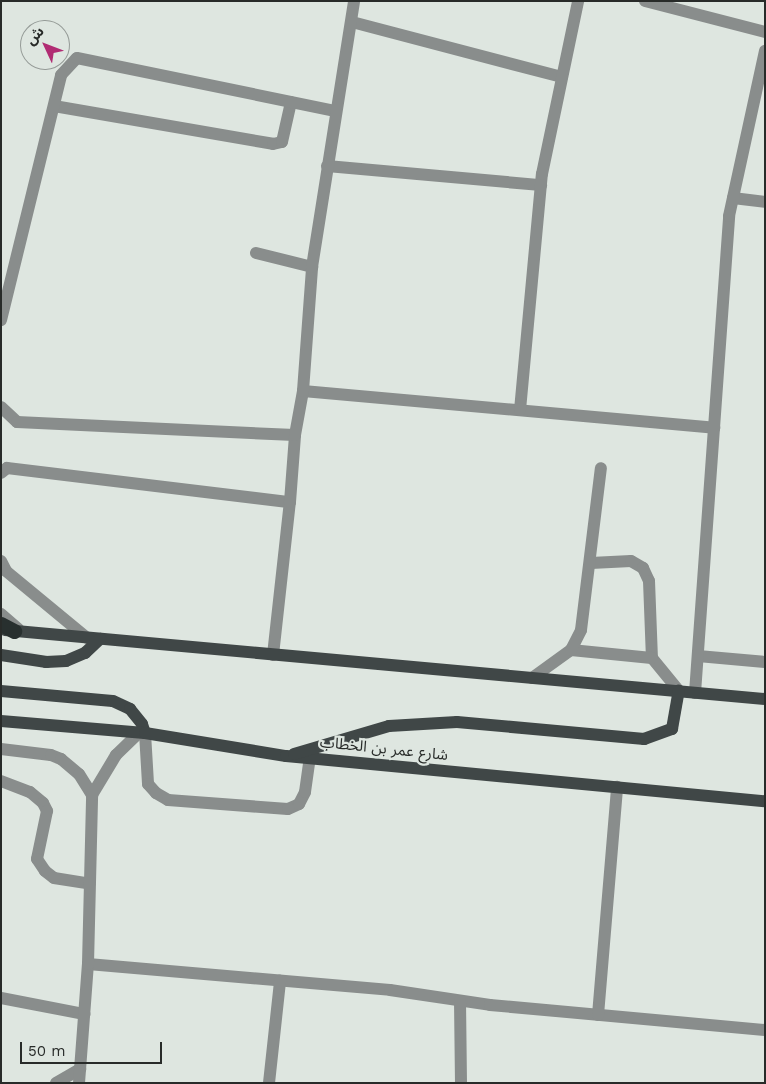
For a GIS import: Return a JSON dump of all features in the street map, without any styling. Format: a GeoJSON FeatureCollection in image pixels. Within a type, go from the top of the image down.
{"type":"FeatureCollection","features":[{"type":"Feature","properties":{"kind":"main road"},"geometry":{"type":"LineString","coordinates":[[9,629],[87,638],[765,699]]}},
{"type":"Feature","properties":{"kind":"main road"},"geometry":{"type":"LineString","coordinates":[[1,655],[46,662],[66,661],[85,653],[100,639]]}},
{"type":"Feature","properties":{"kind":"main road"},"geometry":{"type":"LineString","coordinates":[[1,691],[113,700],[130,710],[142,724],[142,733]]}},
{"type":"Feature","properties":{"kind":"main road"},"geometry":{"type":"LineString","coordinates":[[286,756],[389,726],[457,722],[644,739],[672,729],[679,691]]}},
{"type":"Feature","properties":{"kind":"main road","name":"شارع عمر بن الخطاب"},"geometry":{"type":"LineString","coordinates":[[1,721],[142,733],[286,756],[765,801]]}},
{"type":"Feature","properties":{"kind":"street"},"geometry":{"type":"LineString","coordinates":[[273,655],[290,502],[295,435],[302,391],[312,267],[354,1]]}},
{"type":"Feature","properties":{"kind":"street"},"geometry":{"type":"LineString","coordinates":[[520,410],[541,185],[578,1]]}},
{"type":"Feature","properties":{"kind":"street"},"geometry":{"type":"LineString","coordinates":[[645,1],[765,32]]}},
{"type":"Feature","properties":{"kind":"street"},"geometry":{"type":"LineString","coordinates":[[352,22],[562,78]]}},
{"type":"Feature","properties":{"kind":"street"},"geometry":{"type":"LineString","coordinates":[[695,693],[729,216],[765,51]]}},
{"type":"Feature","properties":{"kind":"street"},"geometry":{"type":"LineString","coordinates":[[1,320],[61,75],[77,58],[336,111]]}},
{"type":"Feature","properties":{"kind":"street"},"geometry":{"type":"LineString","coordinates":[[54,106],[273,144],[282,142],[291,102]]}},
{"type":"Feature","properties":{"kind":"street"},"geometry":{"type":"LineString","coordinates":[[327,166],[541,185]]}},
{"type":"Feature","properties":{"kind":"street"},"geometry":{"type":"LineString","coordinates":[[733,198],[765,202]]}},
{"type":"Feature","properties":{"kind":"street"},"geometry":{"type":"LineString","coordinates":[[256,253],[312,267]]}},
{"type":"Feature","properties":{"kind":"street"},"geometry":{"type":"LineString","coordinates":[[302,391],[714,428]]}},
{"type":"Feature","properties":{"kind":"street"},"geometry":{"type":"LineString","coordinates":[[1,407],[17,422],[295,435]]}},
{"type":"Feature","properties":{"kind":"street"},"geometry":{"type":"LineString","coordinates":[[1,473],[8,468],[290,502]]}},
{"type":"Feature","properties":{"kind":"street"},"geometry":{"type":"LineString","coordinates":[[532,678],[570,650],[581,630],[591,563],[601,468]]}},
{"type":"Feature","properties":{"kind":"street"},"geometry":{"type":"LineString","coordinates":[[591,563],[631,561],[643,568],[649,581],[652,658],[679,691]]}},
{"type":"Feature","properties":{"kind":"street"},"geometry":{"type":"LineString","coordinates":[[1,562],[6,571],[87,638]]}},
{"type":"Feature","properties":{"kind":"street"},"geometry":{"type":"LineString","coordinates":[[1,614],[9,629]]}},
{"type":"Feature","properties":{"kind":"street"},"geometry":{"type":"LineString","coordinates":[[570,650],[652,658]]}},
{"type":"Feature","properties":{"kind":"street"},"geometry":{"type":"LineString","coordinates":[[698,656],[765,662]]}},
{"type":"Feature","properties":{"kind":"street"},"geometry":{"type":"LineString","coordinates":[[142,733],[148,784],[156,793],[168,800],[288,809],[298,804],[305,792],[310,758]]}},
{"type":"Feature","properties":{"kind":"street"},"geometry":{"type":"LineString","coordinates":[[79,1083],[88,964],[92,795],[112,761],[142,733]]}},
{"type":"Feature","properties":{"kind":"street"},"geometry":{"type":"LineString","coordinates":[[1,748],[51,755],[61,759],[79,774],[92,795]]}},
{"type":"Feature","properties":{"kind":"street"},"geometry":{"type":"LineString","coordinates":[[1,781],[30,792],[43,803],[47,811],[37,859],[45,871],[54,878],[90,884]]}},
{"type":"Feature","properties":{"kind":"street"},"geometry":{"type":"LineString","coordinates":[[598,1015],[617,787]]}},
{"type":"Feature","properties":{"kind":"street"},"geometry":{"type":"LineString","coordinates":[[88,964],[390,990],[460,1001],[765,1030]]}},
{"type":"Feature","properties":{"kind":"street"},"geometry":{"type":"LineString","coordinates":[[269,1083],[280,981]]}},
{"type":"Feature","properties":{"kind":"street"},"geometry":{"type":"LineString","coordinates":[[1,998],[84,1014]]}},
{"type":"Feature","properties":{"kind":"street"},"geometry":{"type":"LineString","coordinates":[[460,1001],[461,1083]]}},
{"type":"Feature","properties":{"kind":"street"},"geometry":{"type":"LineString","coordinates":[[56,1083],[80,1069]]}}]}
